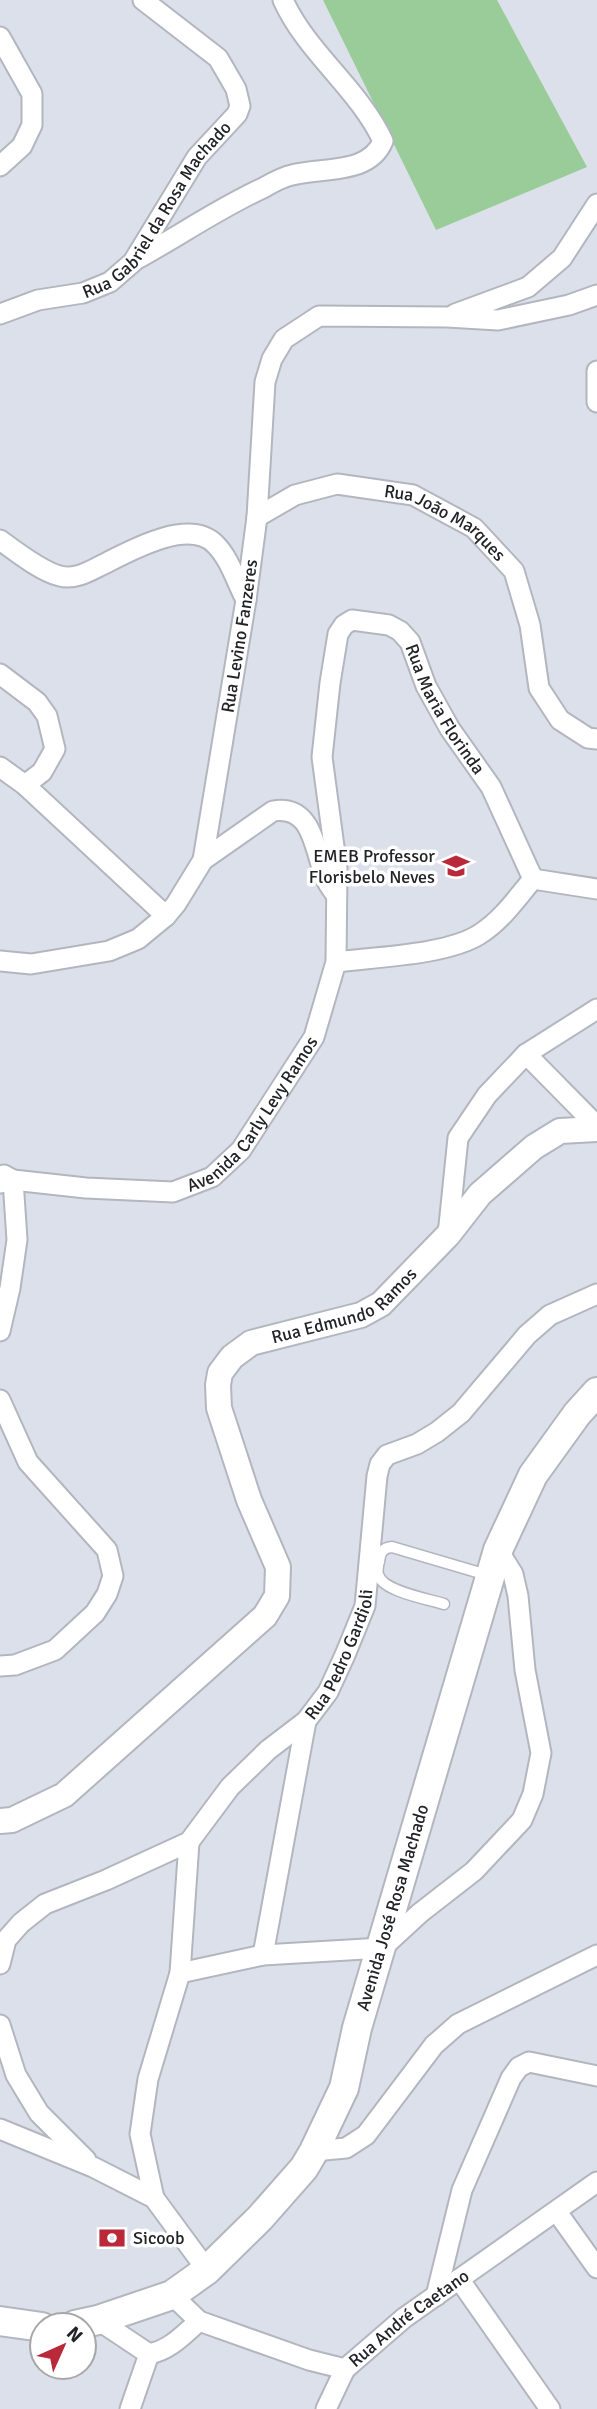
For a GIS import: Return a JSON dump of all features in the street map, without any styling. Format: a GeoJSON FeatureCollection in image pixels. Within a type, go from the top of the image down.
{"type":"FeatureCollection","features":[{"type":"Feature","properties":{"kind":"main road","name":"Avenida José Rosa Machado"},"geometry":{"type":"LineString","coordinates":[[98,2319],[172,2295],[207,2270],[260,2218],[304,2168],[314,2151],[344,2088],[357,2028],[494,1563],[533,1475],[597,1392]]}},
{"type":"Feature","properties":{"kind":"main road"},"geometry":{"type":"LineString","coordinates":[[0,2321],[28,2325]]}},
{"type":"Feature","properties":{"kind":"street","name":"Rua Gabriel da Rosa Machado"},"geometry":{"type":"LineString","coordinates":[[0,314],[38,300],[83,293],[110,282],[133,261],[197,157],[237,114],[240,106],[236,89],[218,58],[143,0]]}},
{"type":"Feature","properties":{"kind":"street"},"geometry":{"type":"LineString","coordinates":[[133,261],[183,234],[231,203],[290,175],[357,165],[380,150],[383,141],[373,120],[318,52],[283,0]]}},
{"type":"Feature","properties":{"kind":"street"},"geometry":{"type":"LineString","coordinates":[[0,37],[32,94],[32,125],[22,146],[4,156]]}},
{"type":"Feature","properties":{"kind":"street"},"geometry":{"type":"LineString","coordinates":[[447,317],[528,287],[562,258],[597,204]]}},
{"type":"Feature","properties":{"kind":"street","name":"Rua Levino Fanzeres"},"geometry":{"type":"LineString","coordinates":[[0,961],[31,964],[109,951],[138,939],[176,904],[203,860],[257,517],[265,382],[272,359],[284,339],[319,316],[498,320],[597,295]]}},
{"type":"Feature","properties":{"kind":"street"},"geometry":{"type":"LineString","coordinates":[[597,371],[597,402]]}},
{"type":"Feature","properties":{"kind":"street","name":"Rua João Marques"},"geometry":{"type":"LineString","coordinates":[[257,517],[295,495],[337,484],[413,495],[474,527],[514,571],[530,625],[539,688],[560,720],[588,738],[597,739]]}},
{"type":"Feature","properties":{"kind":"street"},"geometry":{"type":"LineString","coordinates":[[0,540],[24,558],[60,577],[82,575],[165,537],[193,533],[213,541],[227,558],[246,600]]}},
{"type":"Feature","properties":{"kind":"street","name":"Rua Maria Florinda"},"geometry":{"type":"LineString","coordinates":[[337,895],[337,869],[322,757],[338,634],[344,625],[352,620],[389,625],[400,631],[410,642],[426,686],[450,729],[491,787],[533,879]]}},
{"type":"Feature","properties":{"kind":"street"},"geometry":{"type":"LineString","coordinates":[[0,674],[42,709],[47,716],[55,749],[42,772],[25,785],[0,787]]}},
{"type":"Feature","properties":{"kind":"street"},"geometry":{"type":"LineString","coordinates":[[0,767],[25,785],[166,916]]}},
{"type":"Feature","properties":{"kind":"street"},"geometry":{"type":"LineString","coordinates":[[203,860],[273,811],[286,809],[297,814],[309,827],[327,882],[337,895]]}},
{"type":"Feature","properties":{"kind":"street"},"geometry":{"type":"LineString","coordinates":[[336,962],[442,948],[478,936],[498,921],[533,879],[597,889]]}},
{"type":"Feature","properties":{"kind":"street","name":"Avenida Carly Levy Ramos"},"geometry":{"type":"LineString","coordinates":[[4,1179],[86,1188],[173,1192],[212,1177],[241,1150],[314,1037],[336,962],[337,895]]}},
{"type":"Feature","properties":{"kind":"street"},"geometry":{"type":"LineString","coordinates":[[448,1235],[458,1138],[487,1096],[526,1054],[597,1009]]}},
{"type":"Feature","properties":{"kind":"street","name":"Rua Edmundo Ramos"},"geometry":{"type":"LineString","coordinates":[[526,1054],[597,1128]]}},
{"type":"Feature","properties":{"kind":"street","name":"Rua Edmundo Ramos"},"geometry":{"type":"LineString","coordinates":[[0,1821],[12,1820],[64,1795],[265,1616],[277,1596],[278,1566],[249,1500],[219,1408],[220,1373],[232,1357],[251,1343],[361,1315],[381,1304],[448,1235],[480,1194],[534,1147],[560,1131],[597,1128]]}},
{"type":"Feature","properties":{"kind":"street"},"geometry":{"type":"LineString","coordinates":[[0,1331],[18,1240],[4,1179]]}},
{"type":"Feature","properties":{"kind":"street","name":"Rua Pedro Gardioli"},"geometry":{"type":"LineString","coordinates":[[0,1964],[6,1940],[21,1923],[46,1904],[107,1880],[189,1842],[230,1787],[268,1750],[306,1721],[327,1692],[365,1605],[380,1464],[387,1455],[417,1444],[461,1413],[527,1335],[550,1315],[597,1294]]}},
{"type":"Feature","properties":{"kind":"street"},"geometry":{"type":"LineString","coordinates":[[0,1400],[28,1462],[107,1550],[113,1576],[107,1594],[95,1613],[55,1650],[15,1665],[0,1666]]}},
{"type":"Feature","properties":{"kind":"street"},"geometry":{"type":"LineString","coordinates":[[180,1973],[263,1955],[382,1948],[420,1913],[474,1871],[522,1819],[533,1794],[541,1753],[525,1670],[518,1596],[513,1574],[494,1563]]}},
{"type":"Feature","properties":{"kind":"street"},"geometry":{"type":"LineString","coordinates":[[263,1955],[306,1721]]}},
{"type":"Feature","properties":{"kind":"street"},"geometry":{"type":"LineString","coordinates":[[189,1842],[180,1973],[148,2079],[140,2134],[154,2198],[207,2270]]}},
{"type":"Feature","properties":{"kind":"street"},"geometry":{"type":"LineString","coordinates":[[314,2151],[346,2148],[366,2135],[434,2045],[458,2024],[597,1955]]}},
{"type":"Feature","properties":{"kind":"street"},"geometry":{"type":"LineString","coordinates":[[0,2025],[16,2075],[39,2113],[93,2168]]}},
{"type":"Feature","properties":{"kind":"street"},"geometry":{"type":"LineString","coordinates":[[436,2296],[462,2190],[511,2078],[519,2067],[529,2062],[597,2076]]}},
{"type":"Feature","properties":{"kind":"street"},"geometry":{"type":"LineString","coordinates":[[0,2129],[93,2168],[154,2198]]}},
{"type":"Feature","properties":{"kind":"street","name":"Rua André Caetano"},"geometry":{"type":"LineString","coordinates":[[172,2295],[199,2321],[309,2360],[345,2369],[404,2318],[597,2182]]}},
{"type":"Feature","properties":{"kind":"street"},"geometry":{"type":"LineString","coordinates":[[557,2212],[597,2267]]}},
{"type":"Feature","properties":{"kind":"street"},"geometry":{"type":"LineString","coordinates":[[459,2279],[550,2409]]}},
{"type":"Feature","properties":{"kind":"street"},"geometry":{"type":"LineString","coordinates":[[98,2329],[149,2354],[162,2352],[199,2321]]}},
{"type":"Feature","properties":{"kind":"street"},"geometry":{"type":"LineString","coordinates":[[130,2409],[149,2354]]}},
{"type":"Feature","properties":{"kind":"street"},"geometry":{"type":"LineString","coordinates":[[326,2409],[345,2369]]}},
{"type":"Feature","properties":{"kind":"lane"},"geometry":{"type":"LineString","coordinates":[[444,1604],[390,1588],[377,1573],[380,1553],[385,1548],[392,1547],[494,1563]]}},
{"type":"Feature","properties":{"kind":"green space"},"geometry":{"type":"Polygon","coordinates":[[[323,0],[497,0],[587,167],[436,230],[323,0]]]}},
{"type":"Feature","properties":{"kind":"place","name":"EMEB Professor Florisbelo Neves"},"geometry":{"type":"Point","coordinates":[456,866]}},
{"type":"Feature","properties":{"kind":"place","name":"Sicoob"},"geometry":{"type":"Point","coordinates":[112,2238]}}]}
